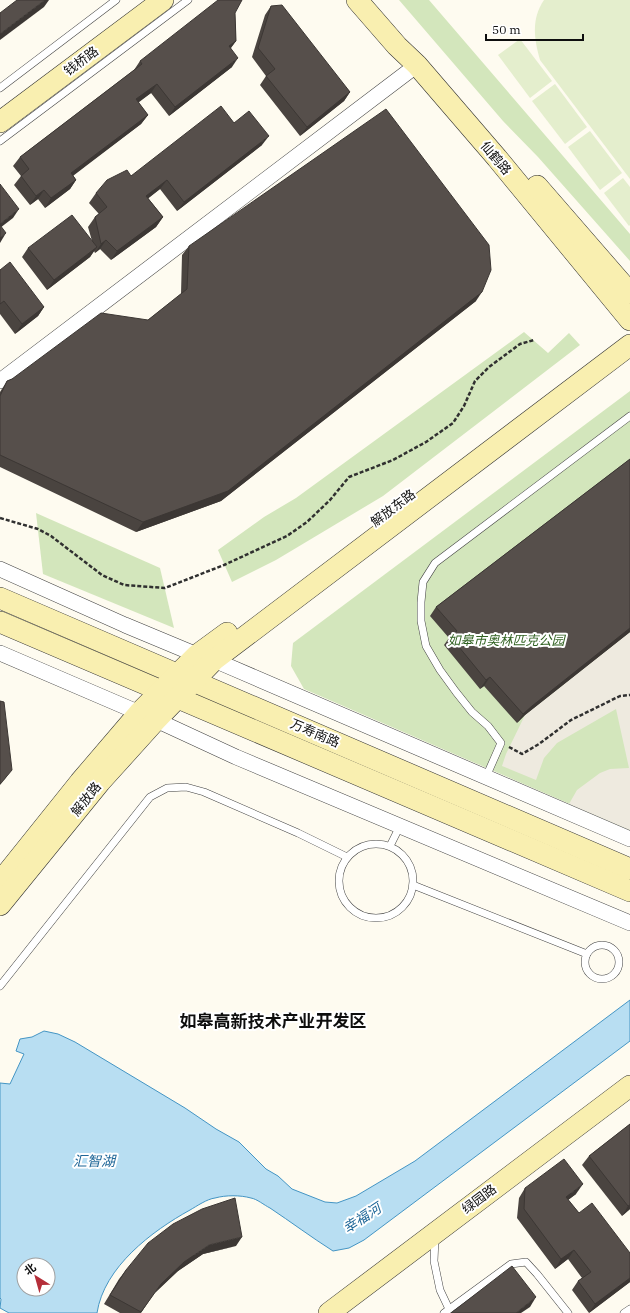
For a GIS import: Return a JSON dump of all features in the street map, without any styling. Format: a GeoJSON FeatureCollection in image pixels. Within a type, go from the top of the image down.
{"type":"FeatureCollection","features":[{"type":"Feature","properties":{"kind":"street","name":"钱桥路"},"geometry":{"type":"LineString","coordinates":[[0,106],[140,0]]}},
{"type":"Feature","properties":{"kind":"street","name":"钱桥路"},"geometry":{"type":"LineString","coordinates":[[0,122],[163,0]]}},
{"type":"Feature","properties":{"kind":"street","name":"仙鹤路"},"geometry":{"type":"LineString","coordinates":[[357,0],[397,46],[417,65],[497,158],[630,320]]}},
{"type":"Feature","properties":{"kind":"street","name":"仙鹤路"},"geometry":{"type":"LineString","coordinates":[[376,0],[421,57],[630,293]]}},
{"type":"Feature","properties":{"kind":"street"},"geometry":{"type":"LineString","coordinates":[[0,381],[417,65]]}},
{"type":"Feature","properties":{"kind":"street","name":"解放东路"},"geometry":{"type":"LineString","coordinates":[[169,695],[206,658],[630,330]]}},
{"type":"Feature","properties":{"kind":"street","name":"解放东路"},"geometry":{"type":"LineString","coordinates":[[206,658],[630,345]]}},
{"type":"Feature","properties":{"kind":"street"},"geometry":{"type":"LineString","coordinates":[[0,569],[630,839]]}},
{"type":"Feature","properties":{"kind":"street","name":"万寿南路"},"geometry":{"type":"LineString","coordinates":[[0,598],[630,869]]}},
{"type":"Feature","properties":{"kind":"street","name":"万寿南路"},"geometry":{"type":"LineString","coordinates":[[0,622],[630,891]]}},
{"type":"Feature","properties":{"kind":"street"},"geometry":{"type":"LineString","coordinates":[[0,653],[236,757],[630,923]]}},
{"type":"Feature","properties":{"kind":"street","name":"解放路"},"geometry":{"type":"LineString","coordinates":[[0,882],[80,782],[169,695]]}},
{"type":"Feature","properties":{"kind":"street","name":"解放路"},"geometry":{"type":"LineString","coordinates":[[0,905],[100,782],[148,717]]}},
{"type":"Feature","properties":{"kind":"street","name":"绿园路"},"geometry":{"type":"LineString","coordinates":[[329,1313],[630,1086]]}},
{"type":"Feature","properties":{"kind":"lane"},"geometry":{"type":"LineString","coordinates":[[0,88],[116,0]]}},
{"type":"Feature","properties":{"kind":"lane"},"geometry":{"type":"LineString","coordinates":[[0,141],[188,0]]}},
{"type":"Feature","properties":{"kind":"lane"},"geometry":{"type":"LineString","coordinates":[[486,777],[501,743],[488,726],[472,712],[456,692],[440,670],[426,646],[421,621],[423,582],[435,563],[446,554],[630,416]]}},
{"type":"Feature","properties":{"kind":"lane"},"geometry":{"type":"LineString","coordinates":[[0,986],[150,797],[167,788],[186,787],[204,792],[298,833],[347,857]]}},
{"type":"Feature","properties":{"kind":"lane"},"geometry":{"type":"LineString","coordinates":[[390,846],[400,826]]}},
{"type":"Feature","properties":{"kind":"lane"},"geometry":{"type":"LineString","coordinates":[[379,844],[390,846],[400,853],[408,862],[412,873],[413,885],[409,897],[402,907],[392,914],[380,918],[367,917],[356,912],[346,904],[340,892],[339,880],[341,868],[347,857],[356,850],[367,845],[379,844]]}},
{"type":"Feature","properties":{"kind":"lane"},"geometry":{"type":"LineString","coordinates":[[413,885],[587,954]]}},
{"type":"Feature","properties":{"kind":"lane"},"geometry":{"type":"LineString","coordinates":[[600,945],[610,947],[618,955],[619,960],[617,971],[608,978],[602,979],[591,976],[585,966],[587,954],[590,950],[600,945]]}},
{"type":"Feature","properties":{"kind":"lane"},"geometry":{"type":"LineString","coordinates":[[435,1232],[434,1261],[446,1311],[511,1264],[526,1262],[568,1313]]}},
{"type":"Feature","properties":{"kind":"lane"},"geometry":{"type":"LineString","coordinates":[[624,1313],[630,1309]]}},
{"type":"Feature","properties":{"kind":"path"},"geometry":{"type":"LineString","coordinates":[[0,518],[38,529],[51,536],[102,575],[124,585],[165,588],[224,565],[287,536],[307,522],[330,500],[348,477],[393,460],[426,442],[453,423],[464,406],[475,381],[489,367],[520,344],[534,340]]}},
{"type":"Feature","properties":{"kind":"path"},"geometry":{"type":"LineString","coordinates":[[501,743],[522,754],[539,744],[571,720],[620,696],[630,695]]}},
{"type":"Feature","properties":{"kind":"green space"},"geometry":{"type":"Polygon","coordinates":[[[399,0],[429,0],[630,234],[630,261],[538,157],[503,121],[399,0]]]}},
{"type":"Feature","properties":{"kind":"green space"},"geometry":{"type":"Polygon","coordinates":[[[544,0],[630,0],[630,179],[540,60],[535,37],[535,22],[544,0]]]}},
{"type":"Feature","properties":{"kind":"green space"},"geometry":{"type":"Polygon","coordinates":[[[520,39],[552,81],[530,98],[498,55],[520,39]]]}},
{"type":"Feature","properties":{"kind":"green space"},"geometry":{"type":"Polygon","coordinates":[[[555,84],[587,127],[565,144],[532,101],[555,84]]]}},
{"type":"Feature","properties":{"kind":"green space"},"geometry":{"type":"Polygon","coordinates":[[[590,131],[622,173],[600,190],[568,147],[590,131]]]}},
{"type":"Feature","properties":{"kind":"green space"},"geometry":{"type":"Polygon","coordinates":[[[623,178],[630,187],[629,226],[604,193],[623,178]]]}},
{"type":"Feature","properties":{"kind":"green space"},"geometry":{"type":"Polygon","coordinates":[[[524,332],[548,353],[569,333],[580,345],[383,496],[276,560],[232,582],[218,550],[264,517],[296,498],[524,332]]]}},
{"type":"Feature","properties":{"kind":"green space","name":"如皋市奥林匹克公园"},"geometry":{"type":"Polygon","coordinates":[[[630,391],[630,830],[304,689],[291,666],[293,643],[630,391]]]}},
{"type":"Feature","properties":{"kind":"green space"},"geometry":{"type":"Polygon","coordinates":[[[36,513],[160,568],[174,628],[43,574],[36,513]]]}},
{"type":"Feature","properties":{"kind":"shaded area"},"geometry":{"type":"Polygon","coordinates":[[[630,632],[630,830],[569,804],[577,790],[600,773],[610,769],[629,768],[616,709],[557,743],[544,758],[536,780],[502,766],[506,754],[525,715],[630,632]]]}},
{"type":"Feature","properties":{"kind":"water","name":"汇智湖"},"geometry":{"type":"Polygon","coordinates":[[[630,1000],[630,1041],[364,1240],[349,1248],[333,1251],[258,1201],[247,1197],[238,1196],[219,1197],[205,1201],[160,1228],[132,1252],[109,1280],[101,1296],[97,1313],[9,1313],[0,1308],[0,1083],[10,1084],[24,1054],[16,1051],[20,1039],[32,1037],[44,1031],[58,1034],[75,1042],[239,1142],[266,1169],[278,1176],[292,1189],[325,1202],[337,1203],[356,1196],[415,1161],[630,1000]]]}},
{"type":"Feature","properties":{"kind":"building"},"geometry":{"type":"Polygon","coordinates":[[[17,0],[45,0],[0,34],[0,13],[17,0]]]}},
{"type":"Feature","properties":{"kind":"building"},"geometry":{"type":"Polygon","coordinates":[[[218,0],[242,0],[235,13],[236,41],[229,46],[238,58],[175,107],[157,84],[136,99],[148,115],[71,173],[76,180],[51,198],[44,190],[36,196],[21,176],[29,169],[20,157],[142,64],[140,61],[218,0]]]}},
{"type":"Feature","properties":{"kind":"building"},"geometry":{"type":"Polygon","coordinates":[[[282,5],[350,92],[307,127],[266,76],[275,69],[258,48],[271,6],[282,5]]]}},
{"type":"Feature","properties":{"kind":"building"},"geometry":{"type":"Polygon","coordinates":[[[221,106],[234,123],[249,111],[269,136],[184,202],[167,180],[146,196],[163,217],[117,251],[106,240],[101,244],[95,217],[107,207],[96,193],[107,180],[127,170],[131,176],[221,106]]]}},
{"type":"Feature","properties":{"kind":"building"},"geometry":{"type":"Polygon","coordinates":[[[386,109],[489,245],[491,270],[482,292],[228,491],[143,522],[0,455],[0,396],[7,381],[12,379],[101,313],[148,320],[187,289],[189,246],[386,109]]]}},
{"type":"Feature","properties":{"kind":"building"},"geometry":{"type":"Polygon","coordinates":[[[0,184],[19,209],[0,224],[0,184]]]}},
{"type":"Feature","properties":{"kind":"building"},"geometry":{"type":"Polygon","coordinates":[[[72,215],[97,247],[54,280],[28,248],[72,215]]]}},
{"type":"Feature","properties":{"kind":"building"},"geometry":{"type":"Polygon","coordinates":[[[0,225],[6,233],[0,238],[0,225]]]}},
{"type":"Feature","properties":{"kind":"building"},"geometry":{"type":"Polygon","coordinates":[[[10,262],[44,307],[22,324],[4,301],[0,304],[0,270],[10,262]]]}},
{"type":"Feature","properties":{"kind":"building"},"geometry":{"type":"Polygon","coordinates":[[[630,459],[630,628],[523,714],[490,677],[486,680],[450,636],[457,631],[436,607],[630,459]]]}},
{"type":"Feature","properties":{"kind":"building"},"geometry":{"type":"Polygon","coordinates":[[[0,701],[4,702],[12,770],[0,784],[0,701]]]}},
{"type":"Feature","properties":{"kind":"building"},"geometry":{"type":"Polygon","coordinates":[[[630,1124],[630,1205],[628,1206],[589,1156],[630,1124]]]}},
{"type":"Feature","properties":{"kind":"building"},"geometry":{"type":"Polygon","coordinates":[[[564,1159],[583,1184],[566,1197],[579,1213],[592,1203],[630,1253],[630,1278],[595,1304],[578,1281],[591,1272],[574,1250],[561,1259],[524,1209],[525,1188],[564,1159]]]}},
{"type":"Feature","properties":{"kind":"building"},"geometry":{"type":"Polygon","coordinates":[[[235,1198],[242,1237],[209,1245],[184,1262],[161,1284],[141,1312],[110,1295],[126,1270],[148,1243],[173,1224],[202,1209],[235,1198]]]}},
{"type":"Feature","properties":{"kind":"building"},"geometry":{"type":"Polygon","coordinates":[[[512,1266],[536,1297],[516,1313],[451,1313],[512,1266]]]}},
{"type":"Feature","properties":{"kind":"district","name":"如皋高新技术产业开发区"},"geometry":{"type":"Point","coordinates":[273,1021]}},
{"type":"Feature","properties":{"kind":"water label","name":"幸福河"},"geometry":{"type":"Point","coordinates":[362,1218]}}]}
